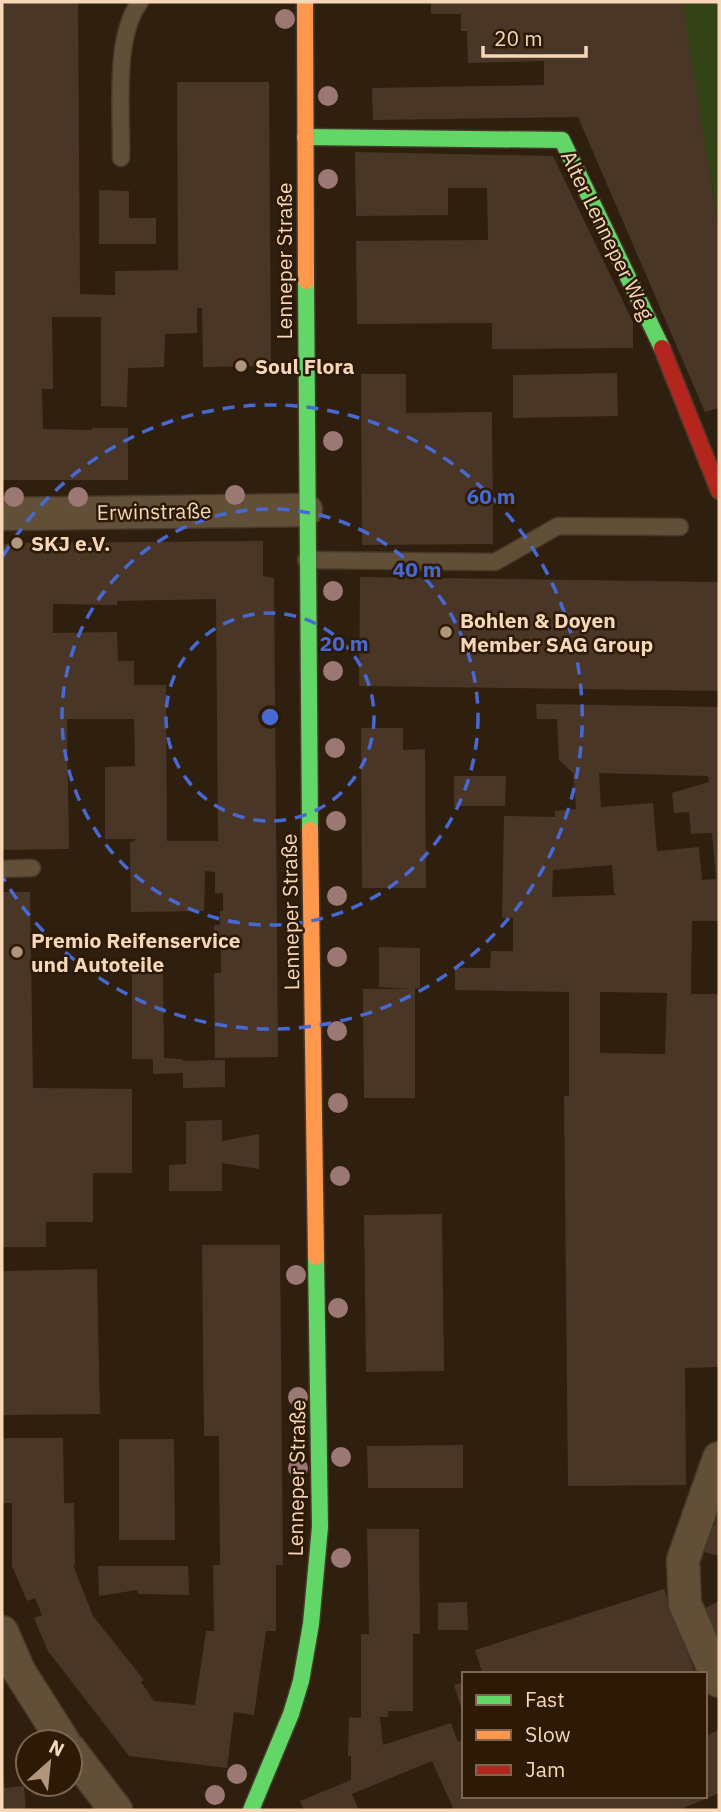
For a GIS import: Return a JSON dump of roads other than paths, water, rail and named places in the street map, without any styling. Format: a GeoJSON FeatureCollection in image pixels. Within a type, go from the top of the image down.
{"type":"FeatureCollection","features":[{"type":"Feature","properties":{"kind":"main road","name":"Lenneper Straße"},"geometry":{"type":"LineString","coordinates":[[251,1810],[281,1746],[301,1679],[310,1624],[320,1527],[306,560],[305,2]]}},
{"type":"Feature","properties":{"kind":"main road","name":"Alter Lenneper Weg"},"geometry":{"type":"LineString","coordinates":[[305,137],[562,139],[657,337],[719,491]]}},
{"type":"Feature","properties":{"kind":"street","name":"Erwinstraße"},"geometry":{"type":"LineString","coordinates":[[2,514],[306,510]]}},
{"type":"Feature","properties":{"kind":"street"},"geometry":{"type":"LineString","coordinates":[[719,1458],[683,1560],[685,1604],[719,1681]]}},
{"type":"Feature","properties":{"kind":"street"},"geometry":{"type":"LineString","coordinates":[[2,1632],[19,1671],[55,1728]]}},
{"type":"Feature","properties":{"kind":"street"},"geometry":{"type":"LineString","coordinates":[[84,1768],[116,1810]]}},
{"type":"Feature","properties":{"kind":"lane"},"geometry":{"type":"LineString","coordinates":[[121,158],[123,43],[133,11],[140,2]]}},
{"type":"Feature","properties":{"kind":"lane"},"geometry":{"type":"LineString","coordinates":[[306,560],[495,562],[558,526],[680,527]]}},
{"type":"Feature","properties":{"kind":"lane"},"geometry":{"type":"LineString","coordinates":[[2,869],[32,868]]}},
{"type":"Feature","properties":{"kind":"place","name":"Soul Flora"},"geometry":{"type":"Point","coordinates":[241,366]}},
{"type":"Feature","properties":{"kind":"place","name":"SKJ e.V."},"geometry":{"type":"Point","coordinates":[17,543]}},
{"type":"Feature","properties":{"kind":"place","name":"Bohlen & Doyen Member SAG Group"},"geometry":{"type":"Point","coordinates":[446,632]}},
{"type":"Feature","properties":{"kind":"place","name":"Premio Reifenservice und Autoteile"},"geometry":{"type":"Point","coordinates":[17,952]}}]}
